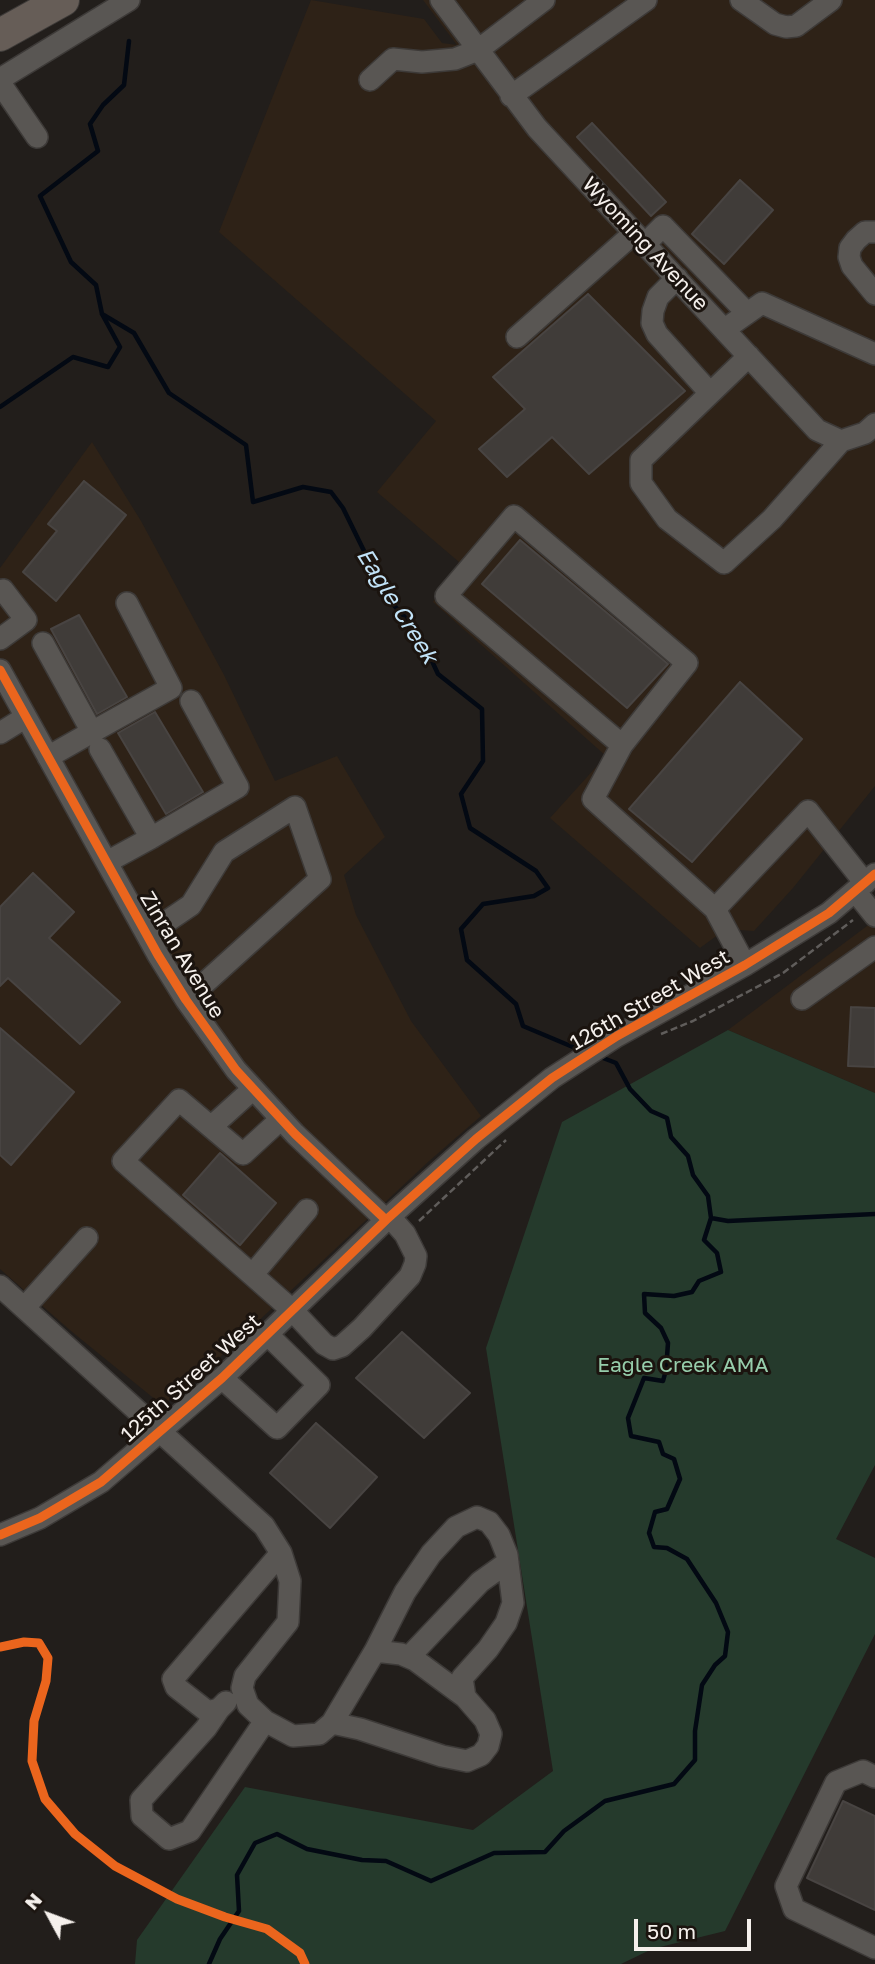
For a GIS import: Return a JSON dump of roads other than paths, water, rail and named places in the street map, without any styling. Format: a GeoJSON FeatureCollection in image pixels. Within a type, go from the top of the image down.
{"type":"FeatureCollection","features":[{"type":"Feature","properties":{"kind":"highway"},"geometry":{"type":"LineString","coordinates":[[0,14],[22,0]]}},
{"type":"Feature","properties":{"kind":"highway"},"geometry":{"type":"LineString","coordinates":[[0,35],[63,0]]}},
{"type":"Feature","properties":{"kind":"street"},"geometry":{"type":"LineString","coordinates":[[37,138],[0,81],[129,0]]}},
{"type":"Feature","properties":{"kind":"street","name":"Wyoming Avenue"},"geometry":{"type":"LineString","coordinates":[[441,0],[537,128],[817,430],[841,441]]}},
{"type":"Feature","properties":{"kind":"street"},"geometry":{"type":"LineString","coordinates":[[370,80],[394,59],[422,62],[455,59],[478,50],[544,0]]}},
{"type":"Feature","properties":{"kind":"street"},"geometry":{"type":"LineString","coordinates":[[511,96],[646,0]]}},
{"type":"Feature","properties":{"kind":"street"},"geometry":{"type":"LineString","coordinates":[[741,0],[775,24],[786,27],[796,26],[831,0]]}},
{"type":"Feature","properties":{"kind":"street"},"geometry":{"type":"LineString","coordinates":[[517,337],[640,238],[663,226],[747,313]]}},
{"type":"Feature","properties":{"kind":"street"},"geometry":{"type":"LineString","coordinates":[[875,232],[865,232],[856,240],[850,248],[849,257],[852,266],[875,294]]}},
{"type":"Feature","properties":{"kind":"street"},"geometry":{"type":"LineString","coordinates":[[677,278],[658,297],[652,323],[657,334],[710,393]]}},
{"type":"Feature","properties":{"kind":"street"},"geometry":{"type":"LineString","coordinates":[[725,329],[762,303],[875,354]]}},
{"type":"Feature","properties":{"kind":"street"},"geometry":{"type":"LineString","coordinates":[[749,356],[641,460],[641,483],[667,519],[724,563],[772,519],[841,441],[866,433],[875,424]]}},
{"type":"Feature","properties":{"kind":"street"},"geometry":{"type":"LineString","coordinates":[[622,745],[446,596],[514,516],[687,663],[622,745],[593,799],[715,909],[746,965]]}},
{"type":"Feature","properties":{"kind":"street"},"geometry":{"type":"LineString","coordinates":[[0,639],[26,620],[4,590]]}},
{"type":"Feature","properties":{"kind":"street"},"geometry":{"type":"LineString","coordinates":[[48,757],[96,741],[171,688],[127,603]]}},
{"type":"Feature","properties":{"kind":"street"},"geometry":{"type":"LineString","coordinates":[[43,643],[151,838]]}},
{"type":"Feature","properties":{"kind":"street","name":"Zinran Avenue"},"geometry":{"type":"LineString","coordinates":[[0,670],[186,1000],[236,1070],[253,1089],[281,1119],[405,1234],[416,1256],[410,1276],[342,1346],[333,1349],[324,1344],[292,1310]]}},
{"type":"Feature","properties":{"kind":"street"},"geometry":{"type":"LineString","coordinates":[[107,862],[238,787],[191,701]]}},
{"type":"Feature","properties":{"kind":"street"},"geometry":{"type":"LineString","coordinates":[[0,733],[26,717]]}},
{"type":"Feature","properties":{"kind":"street"},"geometry":{"type":"LineString","coordinates":[[147,935],[191,905],[225,852],[295,807],[320,879],[186,1000]]}},
{"type":"Feature","properties":{"kind":"street"},"geometry":{"type":"LineString","coordinates":[[715,909],[808,811],[868,894]]}},
{"type":"Feature","properties":{"kind":"street","name":"126th Street West"},"geometry":{"type":"LineString","coordinates":[[388,1218],[476,1139],[552,1079],[617,1036],[868,894]]}},
{"type":"Feature","properties":{"kind":"street"},"geometry":{"type":"LineString","coordinates":[[802,999],[875,947]]}},
{"type":"Feature","properties":{"kind":"street"},"geometry":{"type":"LineString","coordinates":[[211,1127],[253,1089]]}},
{"type":"Feature","properties":{"kind":"street"},"geometry":{"type":"LineString","coordinates":[[281,1119],[243,1154],[179,1100],[123,1161],[292,1310]]}},
{"type":"Feature","properties":{"kind":"street"},"geometry":{"type":"LineString","coordinates":[[253,1274],[307,1210]]}},
{"type":"Feature","properties":{"kind":"street","name":"125th Street West"},"geometry":{"type":"LineString","coordinates":[[0,1535],[40,1518],[101,1482],[222,1378],[388,1218]]}},
{"type":"Feature","properties":{"kind":"street"},"geometry":{"type":"LineString","coordinates":[[25,1307],[88,1238]]}},
{"type":"Feature","properties":{"kind":"street"},"geometry":{"type":"LineString","coordinates":[[0,1286],[264,1526],[281,1553],[290,1581],[288,1622],[245,1676],[242,1688],[248,1705],[265,1721],[293,1736],[319,1734],[332,1723],[375,1651],[404,1592],[431,1554],[456,1527],[477,1517],[489,1522],[499,1535],[508,1562],[513,1603],[506,1623],[488,1649],[462,1678],[465,1697]]}},
{"type":"Feature","properties":{"kind":"street"},"geometry":{"type":"LineString","coordinates":[[222,1378],[277,1428],[319,1385],[267,1334]]}},
{"type":"Feature","properties":{"kind":"street"},"geometry":{"type":"LineString","coordinates":[[219,1709],[208,1712],[176,1686],[173,1679],[281,1553]]}},
{"type":"Feature","properties":{"kind":"street"},"geometry":{"type":"LineString","coordinates":[[409,1657],[480,1582],[508,1562]]}},
{"type":"Feature","properties":{"kind":"street"},"geometry":{"type":"LineString","coordinates":[[332,1723],[467,1761],[481,1755],[488,1745],[491,1734],[485,1720],[465,1697],[409,1657],[375,1651]]}},
{"type":"Feature","properties":{"kind":"street"},"geometry":{"type":"LineString","coordinates":[[242,1688],[219,1709],[206,1728],[141,1800],[142,1816],[169,1839],[190,1831],[265,1721]]}},
{"type":"Feature","properties":{"kind":"street"},"geometry":{"type":"LineString","coordinates":[[875,1777],[863,1771],[836,1782],[786,1886],[794,1909],[875,1948]]}},
{"type":"Feature","properties":{"kind":"waterway","name":"Eagle Creek"},"geometry":{"type":"LineString","coordinates":[[0,407],[73,357],[108,367],[120,347],[102,314],[96,285],[71,262],[40,196],[98,151],[90,124],[103,105],[124,85],[129,41]]}},
{"type":"Feature","properties":{"kind":"waterway","name":"Eagle Creek"},"geometry":{"type":"LineString","coordinates":[[102,314],[134,333],[169,393],[246,445],[253,502],[303,487],[331,492],[343,508],[387,598],[418,631],[438,674],[482,709],[483,761],[461,794],[470,828],[536,871],[548,888],[534,896],[483,904],[461,929],[467,960],[516,1004],[523,1026],[580,1050]]}},
{"type":"Feature","properties":{"kind":"waterway","name":"Eagle Creek"},"geometry":{"type":"LineString","coordinates":[[209,1964],[220,1939],[239,1911],[237,1875],[255,1843],[277,1834],[307,1849],[362,1860],[386,1861],[431,1881],[494,1853],[545,1852],[564,1831],[605,1801],[674,1784],[695,1760],[695,1731],[702,1685],[715,1665],[725,1656],[728,1632],[716,1603],[687,1559],[667,1548],[654,1547],[649,1533],[655,1512],[667,1509],[680,1479],[674,1459],[663,1454],[659,1442],[631,1436],[628,1418],[644,1378],[663,1381],[666,1370],[668,1343],[661,1328],[645,1313],[644,1294],[674,1296],[692,1292],[699,1281],[721,1272],[717,1253],[704,1240],[711,1218],[708,1196],[693,1175],[688,1156],[671,1137],[667,1118],[651,1111],[630,1089],[616,1063],[598,1056]]}},
{"type":"Feature","properties":{"kind":"waterway"},"geometry":{"type":"LineString","coordinates":[[711,1218],[728,1221],[875,1214]]}},
{"type":"Feature","properties":{"kind":"park label","name":"Eagle Creek AMA"},"geometry":{"type":"Point","coordinates":[683,1365]}}]}
